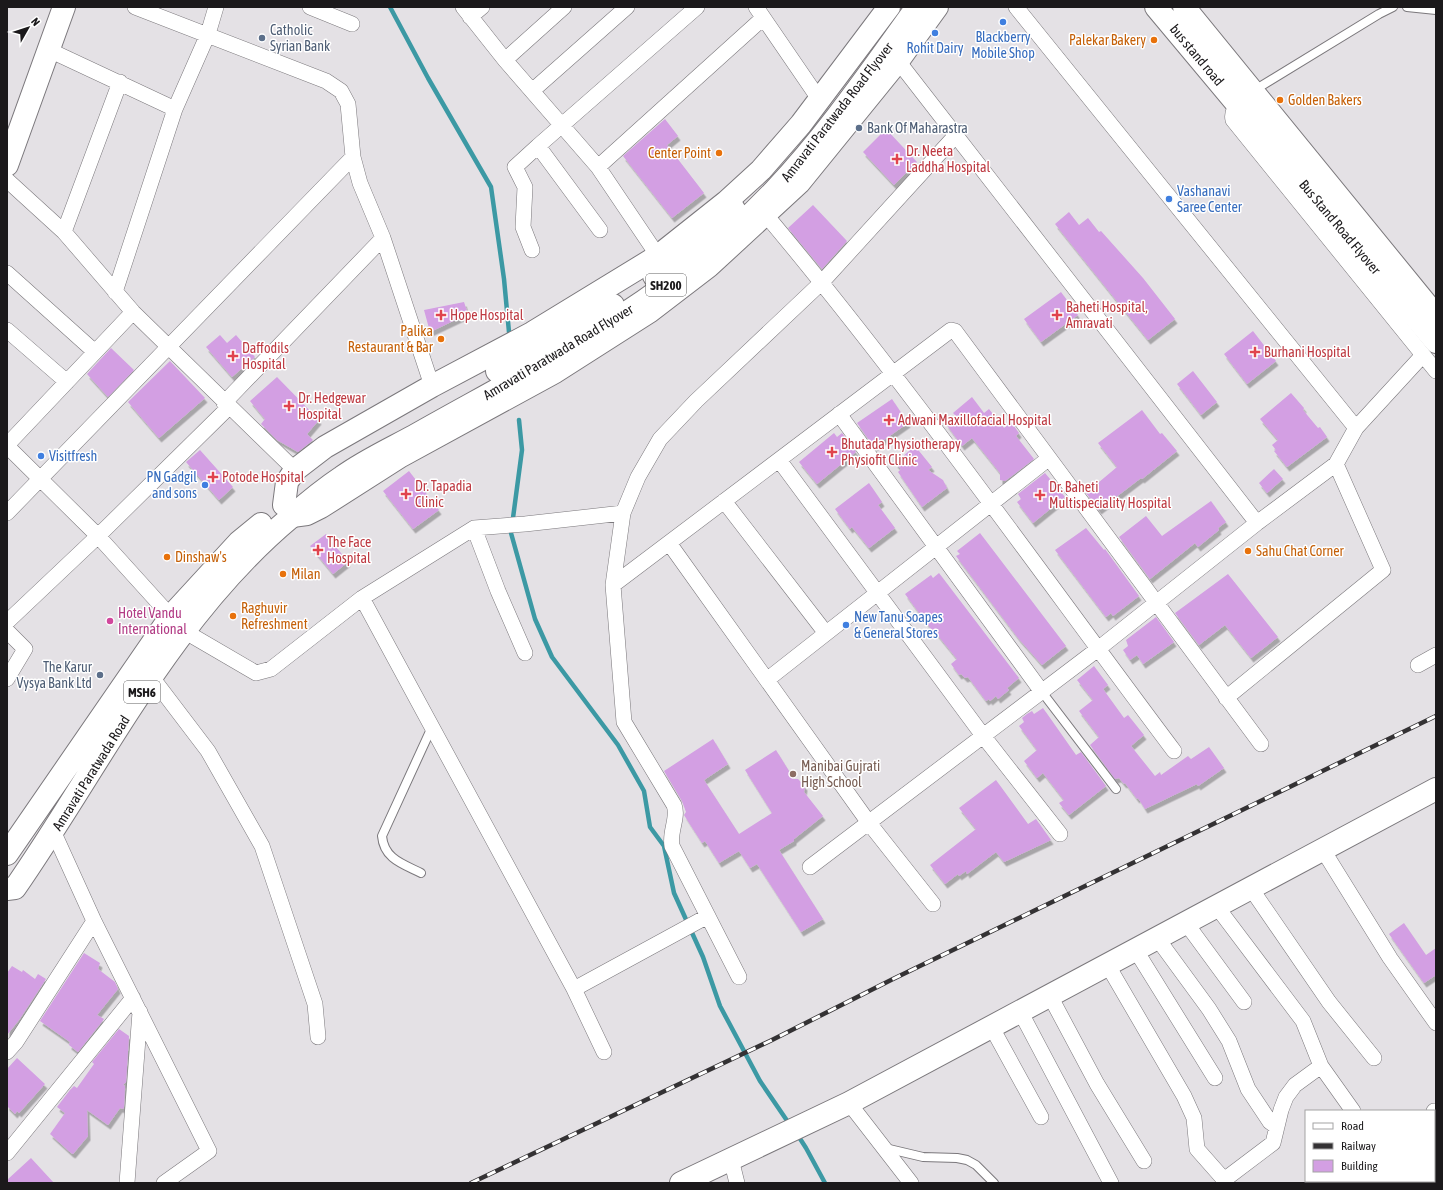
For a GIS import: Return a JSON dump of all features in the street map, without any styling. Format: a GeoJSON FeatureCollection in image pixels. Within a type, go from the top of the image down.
{"type":"FeatureCollection","features":[{"type":"Feature","properties":{"kind":"main road"},"geometry":{"type":"LineString","coordinates":[[7,165],[64,7]]}},
{"type":"Feature","properties":{"kind":"main road"},"geometry":{"type":"LineString","coordinates":[[889,7],[801,124],[761,170],[726,202],[658,256],[532,333],[432,386],[325,447],[294,470],[287,482],[288,510],[307,514],[321,507],[401,456],[555,372],[649,312],[709,266],[766,215],[799,182],[898,61],[937,7]]}},
{"type":"Feature","properties":{"kind":"main road","name":"Amravati Paratwada Road Flyover"},"geometry":{"type":"LineString","coordinates":[[288,510],[340,470],[624,299],[667,267],[770,178],[846,83],[901,7]]}},
{"type":"Feature","properties":{"kind":"main road","name":"Amravati Paratwada Road Flyover"},"geometry":{"type":"LineString","coordinates":[[340,470],[588,338],[649,298],[695,264],[775,190],[804,157],[848,102],[917,7]]}},
{"type":"Feature","properties":{"kind":"main road","name":"bus stand road"},"geometry":{"type":"LineString","coordinates":[[1156,7],[1248,101]]}},
{"type":"Feature","properties":{"kind":"main road","name":"bus stand road"},"geometry":{"type":"LineString","coordinates":[[1184,7],[1248,101]]}},
{"type":"Feature","properties":{"kind":"main road","name":"Bus Stand Road Flyover"},"geometry":{"type":"LineString","coordinates":[[1248,101],[1436,316]]}},
{"type":"Feature","properties":{"kind":"main road","name":"Bus Stand Road Flyover"},"geometry":{"type":"LineString","coordinates":[[1248,101],[1430,349]]}},
{"type":"Feature","properties":{"kind":"main road","name":"Amravati Paratwada Road"},"geometry":{"type":"LineString","coordinates":[[7,854],[178,624],[250,553],[288,510]]}},
{"type":"Feature","properties":{"kind":"main road","name":"Amravati Paratwada Road"},"geometry":{"type":"LineString","coordinates":[[10,893],[54,833],[151,676],[178,624]]}},
{"type":"Feature","properties":{"kind":"main road"},"geometry":{"type":"LineString","coordinates":[[681,1183],[708,1178],[731,1158],[848,1103],[1436,789]]}},
{"type":"Feature","properties":{"kind":"street"},"geometry":{"type":"LineString","coordinates":[[135,7],[326,81],[341,91],[348,104],[353,157],[360,183],[383,238],[432,386]]}},
{"type":"Feature","properties":{"kind":"street"},"geometry":{"type":"LineString","coordinates":[[115,292],[175,109],[208,34],[216,7]]}},
{"type":"Feature","properties":{"kind":"street"},"geometry":{"type":"LineString","coordinates":[[310,7],[352,24]]}},
{"type":"Feature","properties":{"kind":"street"},"geometry":{"type":"LineString","coordinates":[[482,7],[466,12],[505,60],[598,167],[658,256]]}},
{"type":"Feature","properties":{"kind":"street"},"geometry":{"type":"LineString","coordinates":[[505,60],[564,7]]}},
{"type":"Feature","properties":{"kind":"street"},"geometry":{"type":"LineString","coordinates":[[532,91],[627,7]]}},
{"type":"Feature","properties":{"kind":"street"},"geometry":{"type":"LineString","coordinates":[[532,250],[523,227],[525,187],[515,167],[696,7]]}},
{"type":"Feature","properties":{"kind":"street"},"geometry":{"type":"LineString","coordinates":[[1016,7],[1356,428]]}},
{"type":"Feature","properties":{"kind":"street"},"geometry":{"type":"LineString","coordinates":[[598,167],[760,12],[819,100]]}},
{"type":"Feature","properties":{"kind":"street"},"geometry":{"type":"LineString","coordinates":[[49,50],[175,109]]}},
{"type":"Feature","properties":{"kind":"street"},"geometry":{"type":"LineString","coordinates":[[898,61],[957,134],[1257,523]]}},
{"type":"Feature","properties":{"kind":"street"},"geometry":{"type":"LineString","coordinates":[[64,232],[120,82]]}},
{"type":"Feature","properties":{"kind":"street"},"geometry":{"type":"LineString","coordinates":[[739,977],[705,918],[672,846],[670,836],[675,813],[674,805],[624,722],[613,585],[623,513],[638,477],[660,439],[696,401],[822,282],[957,134]]}},
{"type":"Feature","properties":{"kind":"street"},"geometry":{"type":"LineString","coordinates":[[538,146],[600,230]]}},
{"type":"Feature","properties":{"kind":"street"},"geometry":{"type":"LineString","coordinates":[[7,513],[353,157]]}},
{"type":"Feature","properties":{"kind":"street"},"geometry":{"type":"LineString","coordinates":[[7,180],[64,232],[133,312],[226,405],[294,470]]}},
{"type":"Feature","properties":{"kind":"street"},"geometry":{"type":"LineString","coordinates":[[766,215],[822,282],[893,373],[1174,751]]}},
{"type":"Feature","properties":{"kind":"street"},"geometry":{"type":"LineString","coordinates":[[7,622],[98,536],[226,405],[383,238]]}},
{"type":"Feature","properties":{"kind":"street"},"geometry":{"type":"LineString","coordinates":[[7,273],[95,352]]}},
{"type":"Feature","properties":{"kind":"street"},"geometry":{"type":"LineString","coordinates":[[133,312],[7,446],[98,536],[178,624],[256,673],[271,670],[362,598],[477,527],[525,524],[623,513]]}},
{"type":"Feature","properties":{"kind":"street"},"geometry":{"type":"LineString","coordinates":[[7,330],[67,382]]}},
{"type":"Feature","properties":{"kind":"street"},"geometry":{"type":"LineString","coordinates":[[613,585],[948,331],[955,331],[1048,459],[1260,744]]}},
{"type":"Feature","properties":{"kind":"street"},"geometry":{"type":"LineString","coordinates":[[810,867],[984,737],[1257,523],[1336,464],[1356,428],[1430,349]]}},
{"type":"Feature","properties":{"kind":"street"},"geometry":{"type":"LineString","coordinates":[[1430,349],[1436,371]]}},
{"type":"Feature","properties":{"kind":"street"},"geometry":{"type":"LineString","coordinates":[[839,414],[1042,692]]}},
{"type":"Feature","properties":{"kind":"street"},"geometry":{"type":"LineString","coordinates":[[768,679],[825,632],[991,505],[1048,459]]}},
{"type":"Feature","properties":{"kind":"street"},"geometry":{"type":"LineString","coordinates":[[779,460],[984,737],[1060,834]]}},
{"type":"Feature","properties":{"kind":"street"},"geometry":{"type":"LineString","coordinates":[[1226,698],[1384,570],[1336,464]]}},
{"type":"Feature","properties":{"kind":"street"},"geometry":{"type":"LineString","coordinates":[[724,501],[825,632]]}},
{"type":"Feature","properties":{"kind":"street"},"geometry":{"type":"LineString","coordinates":[[477,527],[498,591],[525,653]]}},
{"type":"Feature","properties":{"kind":"street"},"geometry":{"type":"LineString","coordinates":[[669,543],[768,679],[869,823],[933,904]]}},
{"type":"Feature","properties":{"kind":"street"},"geometry":{"type":"LineString","coordinates":[[362,598],[574,989],[604,1052]]}},
{"type":"Feature","properties":{"kind":"street"},"geometry":{"type":"LineString","coordinates":[[7,631],[25,649],[7,680]]}},
{"type":"Feature","properties":{"kind":"street"},"geometry":{"type":"LineString","coordinates":[[1418,665],[1436,655]]}},
{"type":"Feature","properties":{"kind":"street"},"geometry":{"type":"LineString","coordinates":[[151,676],[208,751],[262,846],[315,1004],[318,1037]]}},
{"type":"Feature","properties":{"kind":"street"},"geometry":{"type":"LineString","coordinates":[[54,833],[94,920],[209,1151],[164,1183]]}},
{"type":"Feature","properties":{"kind":"street"},"geometry":{"type":"LineString","coordinates":[[1323,850],[1390,958],[1436,1023]]}},
{"type":"Feature","properties":{"kind":"street"},"geometry":{"type":"LineString","coordinates":[[1250,887],[1329,1002],[1374,1058]]}},
{"type":"Feature","properties":{"kind":"street"},"geometry":{"type":"LineString","coordinates":[[1217,907],[1303,1022],[1321,1066],[1352,1110]]}},
{"type":"Feature","properties":{"kind":"street"},"geometry":{"type":"LineString","coordinates":[[574,989],[705,918]]}},
{"type":"Feature","properties":{"kind":"street"},"geometry":{"type":"LineString","coordinates":[[7,1052],[16,1042],[94,920]]}},
{"type":"Feature","properties":{"kind":"street"},"geometry":{"type":"LineString","coordinates":[[1186,923],[1244,1002]]}},
{"type":"Feature","properties":{"kind":"street"},"geometry":{"type":"LineString","coordinates":[[1157,938],[1209,1009],[1230,1041],[1248,1089],[1276,1133]]}},
{"type":"Feature","properties":{"kind":"street"},"geometry":{"type":"LineString","coordinates":[[1135,949],[1215,1078]]}},
{"type":"Feature","properties":{"kind":"street"},"geometry":{"type":"LineString","coordinates":[[1107,964],[1184,1096],[1194,1118],[1197,1149],[1225,1181],[1276,1133],[1281,1110],[1286,1097],[1295,1085],[1321,1066]]}},
{"type":"Feature","properties":{"kind":"street"},"geometry":{"type":"LineString","coordinates":[[1050,994],[1097,1084],[1144,1161]]}},
{"type":"Feature","properties":{"kind":"street"},"geometry":{"type":"LineString","coordinates":[[7,1153],[133,998]]}},
{"type":"Feature","properties":{"kind":"street"},"geometry":{"type":"LineString","coordinates":[[1020,1011],[1111,1183]]}},
{"type":"Feature","properties":{"kind":"street"},"geometry":{"type":"LineString","coordinates":[[127,1183],[140,1012]]}},
{"type":"Feature","properties":{"kind":"street"},"geometry":{"type":"LineString","coordinates":[[991,1026],[1041,1117]]}},
{"type":"Feature","properties":{"kind":"street"},"geometry":{"type":"LineString","coordinates":[[848,1103],[911,1183]]}},
{"type":"Feature","properties":{"kind":"street"},"geometry":{"type":"LineString","coordinates":[[731,1158],[737,1183]]}},
{"type":"Feature","properties":{"kind":"lane"},"geometry":{"type":"LineString","coordinates":[[1248,101],[1378,14],[1393,7]]}},
{"type":"Feature","properties":{"kind":"lane"},"geometry":{"type":"LineString","coordinates":[[1407,7],[1436,10]]}},
{"type":"Feature","properties":{"kind":"lane"},"geometry":{"type":"LineString","coordinates":[[1042,692],[1116,789]]}},
{"type":"Feature","properties":{"kind":"lane"},"geometry":{"type":"LineString","coordinates":[[421,873],[390,857],[383,847],[382,836],[432,727]]}},
{"type":"Feature","properties":{"kind":"lane"},"geometry":{"type":"LineString","coordinates":[[883,1147],[923,1157],[967,1160],[976,1165],[994,1183]]}},
{"type":"Feature","properties":{"kind":"building"},"geometry":{"type":"Polygon","coordinates":[[[665,119],[678,136],[667,145],[704,193],[672,218],[623,156],[665,119]]]}},
{"type":"Feature","properties":{"kind":"building"},"geometry":{"type":"Polygon","coordinates":[[[886,129],[917,162],[894,185],[863,152],[886,129]]]}},
{"type":"Feature","properties":{"kind":"building"},"geometry":{"type":"Polygon","coordinates":[[[813,205],[847,241],[822,269],[788,228],[813,205]]]}},
{"type":"Feature","properties":{"kind":"building"},"geometry":{"type":"Polygon","coordinates":[[[1069,212],[1079,225],[1088,218],[1099,232],[1101,231],[1143,278],[1175,319],[1148,340],[1055,224],[1069,212]]]}},
{"type":"Feature","properties":{"kind":"building"},"geometry":{"type":"Polygon","coordinates":[[[1061,292],[1078,315],[1041,342],[1024,319],[1061,292]]]}},
{"type":"Feature","properties":{"kind":"building"},"geometry":{"type":"Polygon","coordinates":[[[464,302],[468,314],[430,332],[424,310],[464,302]]]}},
{"type":"Feature","properties":{"kind":"building"},"geometry":{"type":"Polygon","coordinates":[[[1253,331],[1276,361],[1247,384],[1224,354],[1253,331]]]}},
{"type":"Feature","properties":{"kind":"building"},"geometry":{"type":"Polygon","coordinates":[[[220,335],[227,343],[236,335],[255,357],[232,377],[206,347],[220,335]]]}},
{"type":"Feature","properties":{"kind":"building"},"geometry":{"type":"Polygon","coordinates":[[[111,348],[134,370],[108,397],[87,374],[111,348]]]}},
{"type":"Feature","properties":{"kind":"building"},"geometry":{"type":"Polygon","coordinates":[[[170,361],[205,398],[159,438],[128,402],[170,361]]]}},
{"type":"Feature","properties":{"kind":"building"},"geometry":{"type":"Polygon","coordinates":[[[1193,371],[1217,402],[1201,415],[1177,384],[1193,371]]]}},
{"type":"Feature","properties":{"kind":"building"},"geometry":{"type":"Polygon","coordinates":[[[277,377],[319,420],[307,434],[313,440],[298,452],[277,440],[261,424],[265,419],[250,401],[277,377]]]}},
{"type":"Feature","properties":{"kind":"building"},"geometry":{"type":"Polygon","coordinates":[[[1291,393],[1304,408],[1303,410],[1318,428],[1320,427],[1327,437],[1287,467],[1274,451],[1276,450],[1272,445],[1278,440],[1260,419],[1291,393]]]}},
{"type":"Feature","properties":{"kind":"building"},"geometry":{"type":"Polygon","coordinates":[[[972,397],[984,413],[989,409],[1004,428],[1011,422],[1019,433],[1016,436],[1034,459],[1005,481],[1000,480],[1000,473],[972,438],[962,446],[946,424],[956,416],[953,413],[972,397]]]}},
{"type":"Feature","properties":{"kind":"building"},"geometry":{"type":"Polygon","coordinates":[[[892,399],[908,423],[874,447],[857,423],[892,399]]]}},
{"type":"Feature","properties":{"kind":"building"},"geometry":{"type":"Polygon","coordinates":[[[1142,410],[1160,434],[1162,433],[1177,451],[1142,479],[1141,478],[1099,510],[1086,493],[1117,467],[1098,443],[1142,410]]]}},
{"type":"Feature","properties":{"kind":"building"},"geometry":{"type":"Polygon","coordinates":[[[834,433],[837,437],[842,433],[856,452],[817,484],[799,462],[834,433]]]}},
{"type":"Feature","properties":{"kind":"building"},"geometry":{"type":"Polygon","coordinates":[[[915,446],[932,467],[928,470],[943,480],[947,488],[922,507],[898,472],[901,469],[895,463],[915,446]]]}},
{"type":"Feature","properties":{"kind":"building"},"geometry":{"type":"Polygon","coordinates":[[[200,450],[233,487],[219,500],[186,462],[200,450]]]}},
{"type":"Feature","properties":{"kind":"building"},"geometry":{"type":"Polygon","coordinates":[[[1274,469],[1283,479],[1267,493],[1259,483],[1274,469]]]}},
{"type":"Feature","properties":{"kind":"building"},"geometry":{"type":"Polygon","coordinates":[[[409,471],[439,510],[413,529],[383,491],[409,471]]]}},
{"type":"Feature","properties":{"kind":"building"},"geometry":{"type":"Polygon","coordinates":[[[1045,473],[1065,497],[1033,523],[1017,502],[1021,499],[1018,494],[1045,473]]]}},
{"type":"Feature","properties":{"kind":"building"},"geometry":{"type":"Polygon","coordinates":[[[869,483],[882,502],[878,505],[895,528],[869,548],[852,527],[850,529],[835,509],[869,483]]]}},
{"type":"Feature","properties":{"kind":"building"},"geometry":{"type":"Polygon","coordinates":[[[1211,501],[1226,522],[1218,528],[1219,530],[1198,547],[1195,543],[1150,579],[1119,537],[1146,516],[1162,536],[1211,501]]]}},
{"type":"Feature","properties":{"kind":"building"},"geometry":{"type":"Polygon","coordinates":[[[1086,528],[1104,550],[1105,549],[1139,596],[1113,616],[1111,613],[1106,617],[1055,550],[1086,528]]]}},
{"type":"Feature","properties":{"kind":"building"},"geometry":{"type":"Polygon","coordinates":[[[980,533],[1066,646],[1042,665],[1018,638],[956,556],[960,554],[957,551],[980,533]]]}},
{"type":"Feature","properties":{"kind":"building"},"geometry":{"type":"Polygon","coordinates":[[[326,534],[348,562],[333,574],[310,546],[326,534]]]}},
{"type":"Feature","properties":{"kind":"building"},"geometry":{"type":"Polygon","coordinates":[[[939,573],[1019,678],[1007,688],[1009,690],[998,699],[996,696],[990,701],[989,699],[986,701],[968,677],[965,678],[961,674],[959,675],[951,664],[957,659],[935,632],[934,633],[905,594],[931,575],[933,578],[939,573]]]}},
{"type":"Feature","properties":{"kind":"building"},"geometry":{"type":"Polygon","coordinates":[[[1228,574],[1278,637],[1251,658],[1225,625],[1199,645],[1175,613],[1228,574]]]}},
{"type":"Feature","properties":{"kind":"building"},"geometry":{"type":"Polygon","coordinates":[[[1156,617],[1174,642],[1143,664],[1137,655],[1130,660],[1123,650],[1128,646],[1126,640],[1156,617]]]}},
{"type":"Feature","properties":{"kind":"building"},"geometry":{"type":"Polygon","coordinates":[[[1094,666],[1108,685],[1103,689],[1124,718],[1128,715],[1144,735],[1131,746],[1155,776],[1160,772],[1161,775],[1188,756],[1191,759],[1209,747],[1224,768],[1198,786],[1197,784],[1145,809],[1125,783],[1124,784],[1119,778],[1115,779],[1090,745],[1099,737],[1079,711],[1093,700],[1077,680],[1094,666]]]}},
{"type":"Feature","properties":{"kind":"building"},"geometry":{"type":"Polygon","coordinates":[[[1043,708],[1076,755],[1081,752],[1106,786],[1069,815],[1059,803],[1064,800],[1043,773],[1037,778],[1024,761],[1037,750],[1019,726],[1024,722],[1022,718],[1027,714],[1032,711],[1034,714],[1043,708]]]}},
{"type":"Feature","properties":{"kind":"building"},"geometry":{"type":"Polygon","coordinates":[[[713,739],[728,764],[704,780],[739,834],[772,813],[745,770],[776,750],[794,779],[798,779],[805,786],[804,792],[823,816],[794,839],[794,841],[779,850],[823,919],[801,932],[757,864],[750,868],[739,851],[719,863],[705,841],[702,843],[684,815],[686,812],[682,801],[664,771],[713,739]]]}},
{"type":"Feature","properties":{"kind":"building"},"geometry":{"type":"Polygon","coordinates":[[[996,780],[1028,824],[1036,819],[1051,840],[1004,862],[996,852],[967,874],[966,871],[959,876],[958,874],[945,884],[930,865],[976,829],[959,808],[996,780]]]}},
{"type":"Feature","properties":{"kind":"building"},"geometry":{"type":"Polygon","coordinates":[[[1404,923],[1426,955],[1436,948],[1436,975],[1424,983],[1389,934],[1404,923]]]}},
{"type":"Feature","properties":{"kind":"building"},"geometry":{"type":"Polygon","coordinates":[[[84,953],[100,963],[98,969],[115,982],[118,989],[97,1015],[104,1019],[78,1052],[69,1045],[70,1042],[40,1021],[84,953]]]}},
{"type":"Feature","properties":{"kind":"building"},"geometry":{"type":"Polygon","coordinates":[[[12,966],[22,972],[23,970],[35,979],[38,974],[46,979],[19,1020],[7,1035],[7,973],[12,966]]]}},
{"type":"Feature","properties":{"kind":"building"},"geometry":{"type":"Polygon","coordinates":[[[119,1029],[129,1036],[126,1082],[123,1085],[125,1086],[124,1107],[123,1109],[120,1108],[108,1125],[87,1110],[88,1136],[73,1154],[50,1134],[65,1113],[57,1107],[74,1086],[77,1088],[94,1064],[92,1062],[119,1029]]]}},
{"type":"Feature","properties":{"kind":"building"},"geometry":{"type":"Polygon","coordinates":[[[17,1058],[45,1084],[19,1113],[17,1111],[15,1114],[7,1106],[7,1069],[17,1058]]]}},
{"type":"Feature","properties":{"kind":"building"},"geometry":{"type":"Polygon","coordinates":[[[31,1158],[54,1183],[7,1183],[7,1180],[31,1158]]]}},
{"type":"Feature","properties":{"kind":"waterway"},"geometry":{"type":"LineString","coordinates":[[390,7],[428,78],[491,187],[504,279],[509,332]]}},
{"type":"Feature","properties":{"kind":"waterway"},"geometry":{"type":"LineString","coordinates":[[519,420],[522,450],[511,533],[535,619],[552,657],[618,745],[644,791],[650,827],[664,846],[674,893],[703,957],[720,1006],[760,1081],[790,1125]]}},
{"type":"Feature","properties":{"kind":"waterway"},"geometry":{"type":"LineString","coordinates":[[797,1134],[825,1183]]}},
{"type":"Feature","properties":{"kind":"railway"},"geometry":{"type":"LineString","coordinates":[[471,1183],[770,1041],[893,979],[1436,716]]}},
{"type":"Feature","properties":{"kind":"place","name":"Blackberry Mobile Shop"},"geometry":{"type":"Point","coordinates":[1003,22]}},
{"type":"Feature","properties":{"kind":"place","name":"Rohit Dairy"},"geometry":{"type":"Point","coordinates":[935,33]}},
{"type":"Feature","properties":{"kind":"place","name":"Catholic Syrian Bank"},"geometry":{"type":"Point","coordinates":[262,38]}},
{"type":"Feature","properties":{"kind":"place","name":"Palekar Bakery"},"geometry":{"type":"Point","coordinates":[1154,40]}},
{"type":"Feature","properties":{"kind":"place","name":"Golden Bakers"},"geometry":{"type":"Point","coordinates":[1280,100]}},
{"type":"Feature","properties":{"kind":"place","name":"Bank Of Maharastra"},"geometry":{"type":"Point","coordinates":[859,128]}},
{"type":"Feature","properties":{"kind":"place","name":"Center Point"},"geometry":{"type":"Point","coordinates":[719,153]}},
{"type":"Feature","properties":{"kind":"place","name":"Dr. Neeta Laddha Hospital"},"geometry":{"type":"Point","coordinates":[897,159]}},
{"type":"Feature","properties":{"kind":"place","name":"Vashanavi Saree Center"},"geometry":{"type":"Point","coordinates":[1169,199]}},
{"type":"Feature","properties":{"kind":"place","name":"Hope Hospital"},"geometry":{"type":"Point","coordinates":[441,315]}},
{"type":"Feature","properties":{"kind":"place","name":"Baheti Hospital, Amravati"},"geometry":{"type":"Point","coordinates":[1057,315]}},
{"type":"Feature","properties":{"kind":"place","name":"Palika Restaurant & Bar"},"geometry":{"type":"Point","coordinates":[441,339]}},
{"type":"Feature","properties":{"kind":"place","name":"Burhani Hospital"},"geometry":{"type":"Point","coordinates":[1255,352]}},
{"type":"Feature","properties":{"kind":"place","name":"Daffodils Hospital"},"geometry":{"type":"Point","coordinates":[233,356]}},
{"type":"Feature","properties":{"kind":"place","name":"Dr. Hedgewar Hospital"},"geometry":{"type":"Point","coordinates":[289,406]}},
{"type":"Feature","properties":{"kind":"place","name":"Adwani Maxillofacial Hospital"},"geometry":{"type":"Point","coordinates":[889,420]}},
{"type":"Feature","properties":{"kind":"place","name":"Bhutada Physiotherapy Physiofit Clinic"},"geometry":{"type":"Point","coordinates":[832,452]}},
{"type":"Feature","properties":{"kind":"place","name":"Visitfresh"},"geometry":{"type":"Point","coordinates":[41,456]}},
{"type":"Feature","properties":{"kind":"place","name":"Potode Hospital"},"geometry":{"type":"Point","coordinates":[213,477]}},
{"type":"Feature","properties":{"kind":"place","name":"PN Gadgil and sons"},"geometry":{"type":"Point","coordinates":[205,485]}},
{"type":"Feature","properties":{"kind":"place","name":"Dr. Tapadia Clinic"},"geometry":{"type":"Point","coordinates":[406,494]}},
{"type":"Feature","properties":{"kind":"place","name":"Dr. Baheti Multispeciality Hospital"},"geometry":{"type":"Point","coordinates":[1040,495]}},
{"type":"Feature","properties":{"kind":"place","name":"The Face Hospital"},"geometry":{"type":"Point","coordinates":[318,550]}},
{"type":"Feature","properties":{"kind":"place","name":"Sahu Chat Corner"},"geometry":{"type":"Point","coordinates":[1248,551]}},
{"type":"Feature","properties":{"kind":"place","name":"Dinshaw's"},"geometry":{"type":"Point","coordinates":[167,557]}},
{"type":"Feature","properties":{"kind":"place","name":"Milan"},"geometry":{"type":"Point","coordinates":[283,574]}},
{"type":"Feature","properties":{"kind":"place","name":"Raghuvir Refreshment"},"geometry":{"type":"Point","coordinates":[233,616]}},
{"type":"Feature","properties":{"kind":"place","name":"Hotel Vandu International"},"geometry":{"type":"Point","coordinates":[110,621]}},
{"type":"Feature","properties":{"kind":"place","name":"New Tanu Soapes & General Stores"},"geometry":{"type":"Point","coordinates":[846,625]}},
{"type":"Feature","properties":{"kind":"place","name":"The Karur Vysya Bank Ltd"},"geometry":{"type":"Point","coordinates":[100,675]}},
{"type":"Feature","properties":{"kind":"place","name":"Manibai Gujrati High School"},"geometry":{"type":"Point","coordinates":[793,774]}}]}
